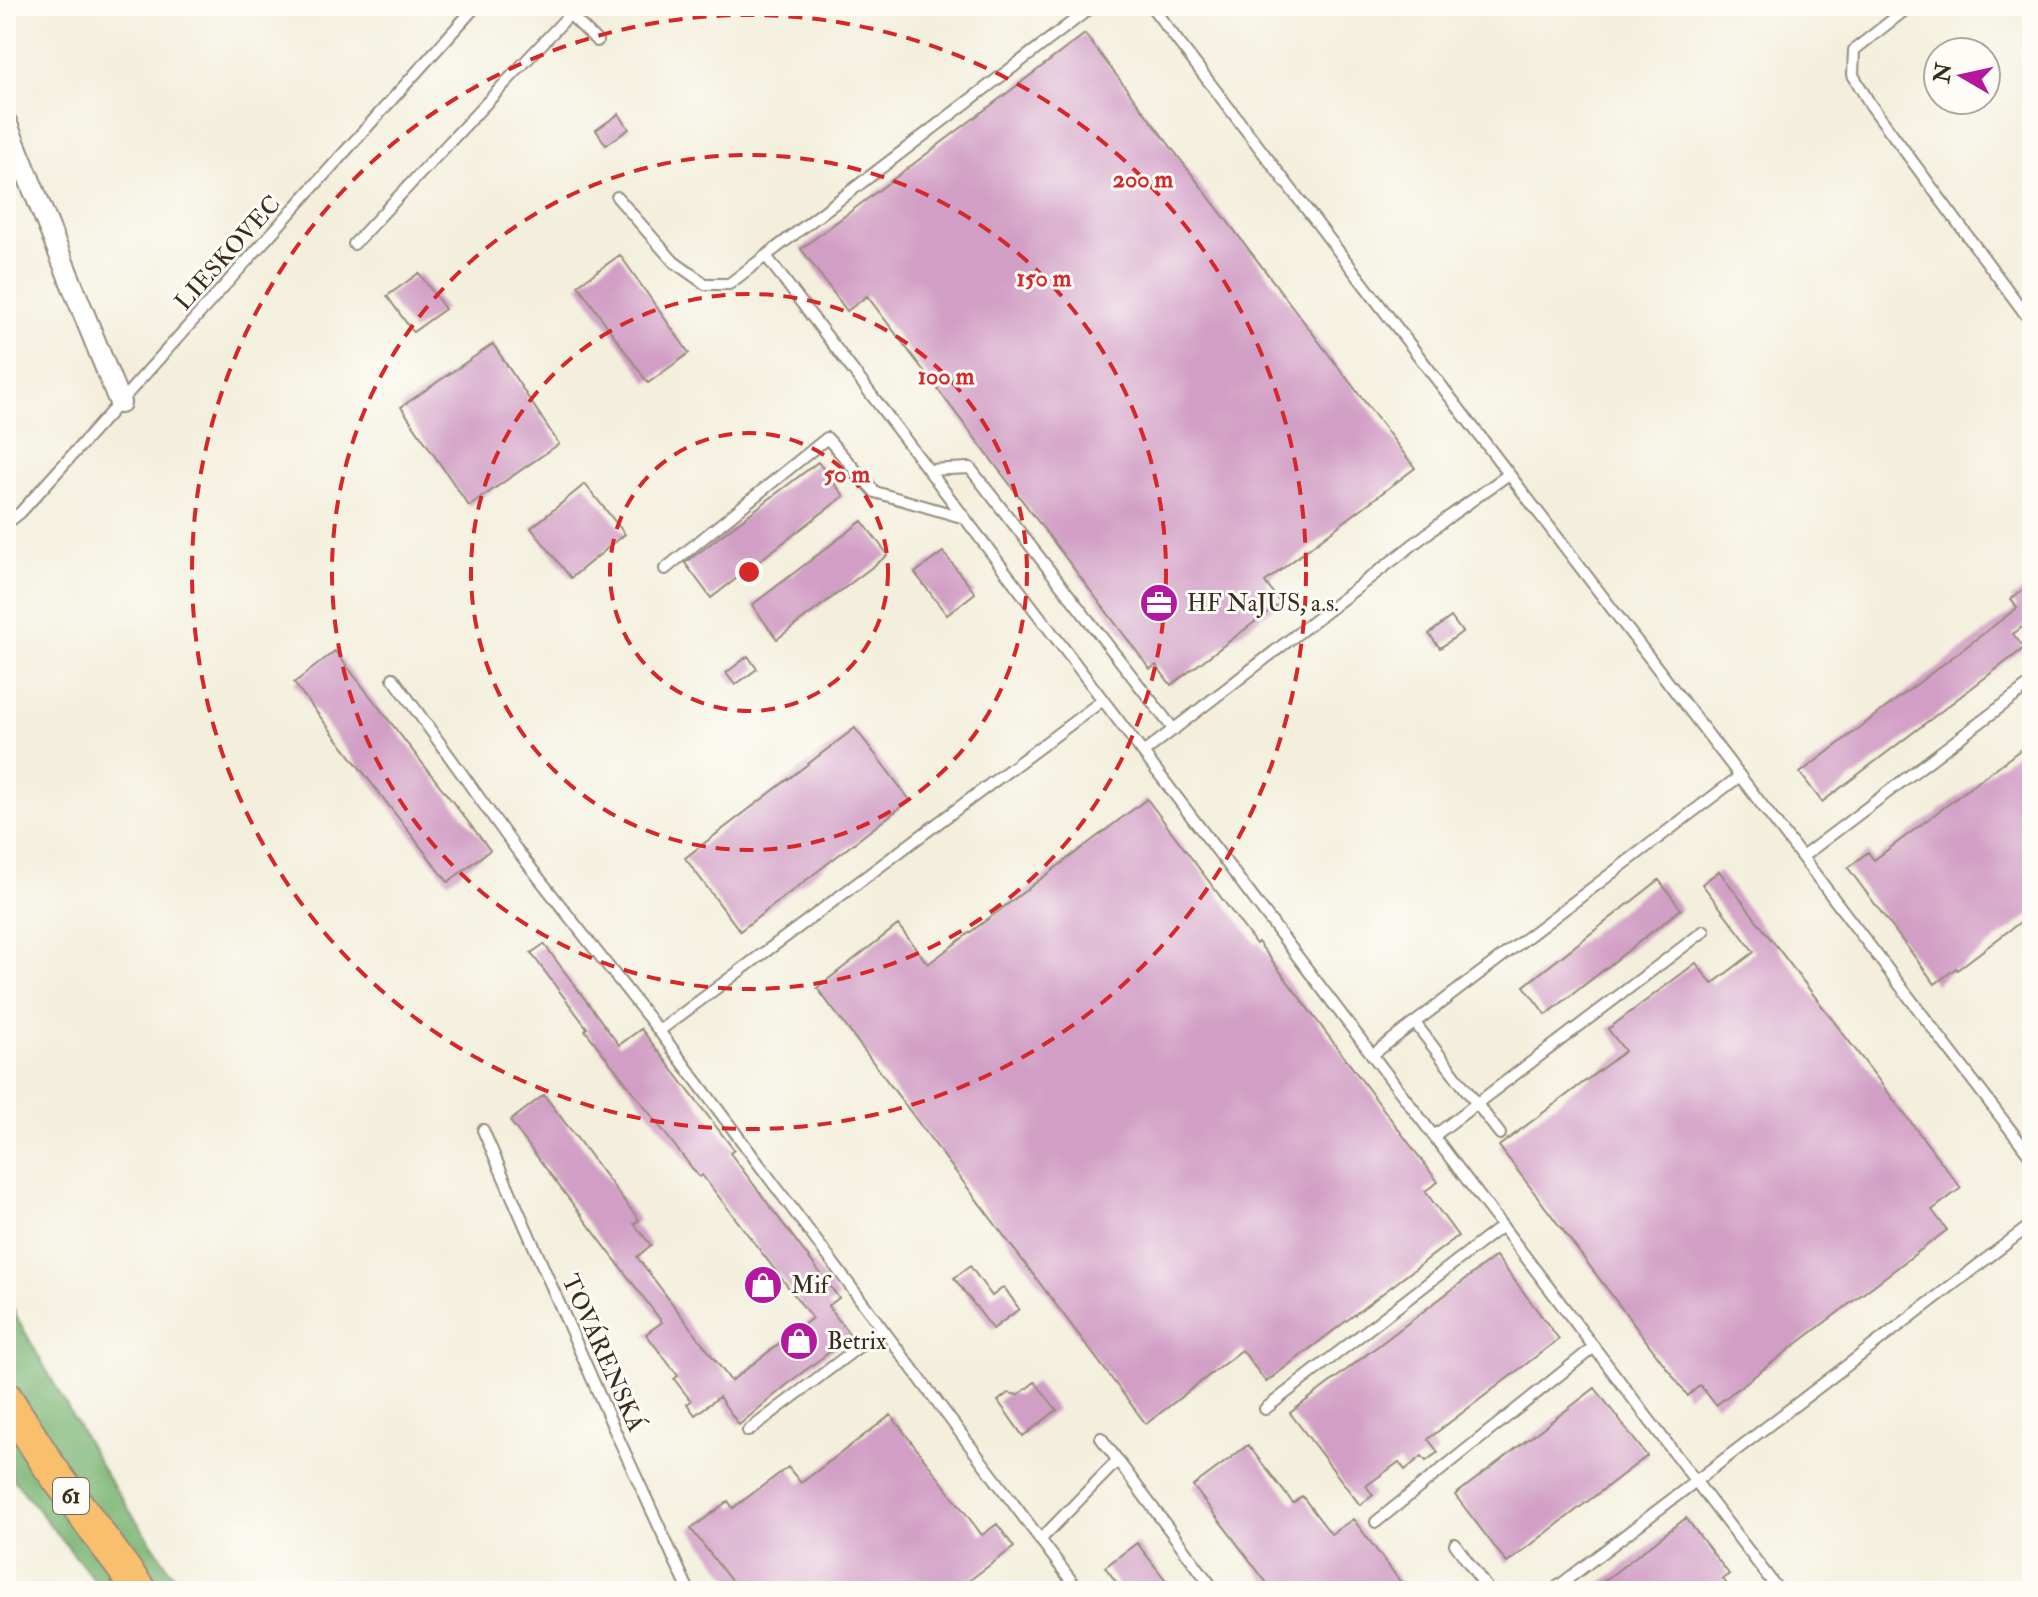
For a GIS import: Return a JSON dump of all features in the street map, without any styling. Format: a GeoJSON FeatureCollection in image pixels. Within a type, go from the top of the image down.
{"type":"FeatureCollection","features":[{"type":"Feature","properties":{"kind":"main road","name":"61"},"geometry":{"type":"LineString","coordinates":[[6,1398],[49,1466],[140,1591]]}},
{"type":"Feature","properties":{"kind":"street"},"geometry":{"type":"LineString","coordinates":[[6,122],[120,403]]}},
{"type":"Feature","properties":{"kind":"lane","name":"LIESKOVEC"},"geometry":{"type":"LineString","coordinates":[[6,524],[21,512],[120,403],[476,6]]}},
{"type":"Feature","properties":{"kind":"lane"},"geometry":{"type":"LineString","coordinates":[[617,197],[674,262],[705,284],[729,284],[1093,6]]}},
{"type":"Feature","properties":{"kind":"lane"},"geometry":{"type":"LineString","coordinates":[[1151,6],[2032,1158]]}},
{"type":"Feature","properties":{"kind":"lane"},"geometry":{"type":"LineString","coordinates":[[1910,6],[1854,50],[1853,75],[1870,104],[2032,323]]}},
{"type":"Feature","properties":{"kind":"lane"},"geometry":{"type":"LineString","coordinates":[[354,244],[565,10],[597,41]]}},
{"type":"Feature","properties":{"kind":"lane"},"geometry":{"type":"LineString","coordinates":[[766,256],[1779,1591]]}},
{"type":"Feature","properties":{"kind":"lane"},"geometry":{"type":"LineString","coordinates":[[665,569],[827,438],[875,492],[965,518]]}},
{"type":"Feature","properties":{"kind":"lane"},"geometry":{"type":"LineString","coordinates":[[928,470],[970,468],[1174,730]]}},
{"type":"Feature","properties":{"kind":"lane"},"geometry":{"type":"LineString","coordinates":[[1143,753],[1509,474]]}},
{"type":"Feature","properties":{"kind":"lane"},"geometry":{"type":"LineString","coordinates":[[393,678],[516,849],[659,1031],[1079,1591]]}},
{"type":"Feature","properties":{"kind":"lane"},"geometry":{"type":"LineString","coordinates":[[1802,857],[2032,683]]}},
{"type":"Feature","properties":{"kind":"lane"},"geometry":{"type":"LineString","coordinates":[[659,1031],[1103,700]]}},
{"type":"Feature","properties":{"kind":"lane"},"geometry":{"type":"LineString","coordinates":[[1372,1055],[1740,776]]}},
{"type":"Feature","properties":{"kind":"lane"},"geometry":{"type":"LineString","coordinates":[[1434,1136],[1704,931]]}},
{"type":"Feature","properties":{"kind":"lane"},"geometry":{"type":"LineString","coordinates":[[1415,1023],[1500,1134]]}},
{"type":"Feature","properties":{"kind":"lane","name":"TOVÁRENSKÁ"},"geometry":{"type":"LineString","coordinates":[[483,1130],[689,1591]]}},
{"type":"Feature","properties":{"kind":"lane"},"geometry":{"type":"LineString","coordinates":[[1552,1591],[2032,1224]]}},
{"type":"Feature","properties":{"kind":"lane"},"geometry":{"type":"LineString","coordinates":[[1265,1409],[1502,1226]]}},
{"type":"Feature","properties":{"kind":"lane"},"geometry":{"type":"LineString","coordinates":[[748,1431],[882,1329]]}},
{"type":"Feature","properties":{"kind":"lane"},"geometry":{"type":"LineString","coordinates":[[1376,1522],[1594,1347]]}},
{"type":"Feature","properties":{"kind":"lane"},"geometry":{"type":"LineString","coordinates":[[1101,1438],[1215,1591]]}},
{"type":"Feature","properties":{"kind":"lane"},"geometry":{"type":"LineString","coordinates":[[1040,1540],[1118,1460]]}},
{"type":"Feature","properties":{"kind":"lane"},"geometry":{"type":"LineString","coordinates":[[1455,1544],[1489,1591]]}},
{"type":"Feature","properties":{"kind":"green space"},"geometry":{"type":"Polygon","coordinates":[[[6,1294],[105,1474],[184,1591],[103,1591],[6,1470],[6,1294]]]}},
{"type":"Feature","properties":{"kind":"building"},"geometry":{"type":"Polygon","coordinates":[[[1085,34],[1415,468],[1265,582],[1280,603],[1171,685],[1156,665],[1150,669],[867,296],[847,311],[801,249],[1085,34]]]}},
{"type":"Feature","properties":{"kind":"building"},"geometry":{"type":"Polygon","coordinates":[[[619,114],[629,129],[606,145],[596,130],[619,114]]]}},
{"type":"Feature","properties":{"kind":"building"},"geometry":{"type":"Polygon","coordinates":[[[620,255],[689,353],[648,383],[578,285],[620,255]]]}},
{"type":"Feature","properties":{"kind":"building"},"geometry":{"type":"Polygon","coordinates":[[[419,273],[445,309],[413,332],[387,296],[419,273]]]}},
{"type":"Feature","properties":{"kind":"building"},"geometry":{"type":"Polygon","coordinates":[[[493,344],[559,444],[469,506],[401,407],[493,344]]]}},
{"type":"Feature","properties":{"kind":"building"},"geometry":{"type":"Polygon","coordinates":[[[818,462],[844,496],[711,598],[685,563],[818,462]]]}},
{"type":"Feature","properties":{"kind":"building"},"geometry":{"type":"Polygon","coordinates":[[[585,484],[625,534],[571,578],[531,528],[585,484]]]}},
{"type":"Feature","properties":{"kind":"building"},"geometry":{"type":"Polygon","coordinates":[[[862,521],[888,555],[777,639],[752,605],[862,521]]]}},
{"type":"Feature","properties":{"kind":"building"},"geometry":{"type":"Polygon","coordinates":[[[943,552],[975,593],[947,615],[915,573],[943,552]]]}},
{"type":"Feature","properties":{"kind":"building"},"geometry":{"type":"Polygon","coordinates":[[[2026,587],[2032,596],[2032,627],[2029,622],[2013,634],[2024,648],[1822,802],[1800,773],[2017,608],[2011,599],[2026,587]]]}},
{"type":"Feature","properties":{"kind":"building"},"geometry":{"type":"Polygon","coordinates":[[[1451,617],[1462,632],[1440,648],[1429,634],[1451,617]]]}},
{"type":"Feature","properties":{"kind":"building"},"geometry":{"type":"Polygon","coordinates":[[[335,651],[490,850],[448,882],[294,683],[335,651]]]}},
{"type":"Feature","properties":{"kind":"building"},"geometry":{"type":"Polygon","coordinates":[[[748,656],[757,669],[735,685],[726,673],[748,656]]]}},
{"type":"Feature","properties":{"kind":"building"},"geometry":{"type":"Polygon","coordinates":[[[855,728],[910,800],[740,931],[685,858],[855,728]]]}},
{"type":"Feature","properties":{"kind":"building"},"geometry":{"type":"Polygon","coordinates":[[[2032,741],[2032,913],[1935,984],[1848,868],[1868,852],[1874,860],[2032,741]]]}},
{"type":"Feature","properties":{"kind":"building"},"geometry":{"type":"Polygon","coordinates":[[[1147,799],[1438,1182],[1425,1191],[1458,1236],[1266,1382],[1242,1350],[1146,1424],[817,988],[898,925],[928,964],[1147,799]]]}},
{"type":"Feature","properties":{"kind":"building"},"geometry":{"type":"Polygon","coordinates":[[[1719,871],[1961,1188],[1932,1210],[1947,1230],[1716,1405],[1700,1385],[1688,1396],[1499,1146],[1625,1051],[1608,1029],[1696,963],[1712,984],[1754,952],[1702,884],[1719,871]]]}},
{"type":"Feature","properties":{"kind":"building"},"geometry":{"type":"Polygon","coordinates":[[[1659,880],[1681,909],[1546,1015],[1524,986],[1659,880]]]}},
{"type":"Feature","properties":{"kind":"building"},"geometry":{"type":"Polygon","coordinates":[[[544,944],[619,1045],[641,1029],[734,1150],[730,1153],[839,1298],[828,1306],[851,1336],[739,1425],[719,1397],[695,1415],[687,1404],[691,1401],[674,1379],[678,1376],[646,1334],[662,1322],[510,1121],[544,1095],[639,1220],[634,1224],[651,1245],[637,1257],[731,1381],[812,1318],[585,1030],[587,1028],[531,953],[544,944]]]}},
{"type":"Feature","properties":{"kind":"building"},"geometry":{"type":"Polygon","coordinates":[[[1496,1256],[1559,1339],[1428,1439],[1438,1452],[1426,1461],[1422,1456],[1405,1470],[1399,1462],[1366,1486],[1373,1495],[1360,1505],[1290,1413],[1496,1256]]]}},
{"type":"Feature","properties":{"kind":"building"},"geometry":{"type":"Polygon","coordinates":[[[970,1266],[992,1296],[1004,1287],[1019,1309],[993,1329],[954,1278],[970,1266]]]}},
{"type":"Feature","properties":{"kind":"building"},"geometry":{"type":"Polygon","coordinates":[[[1035,1382],[1057,1410],[1023,1436],[998,1401],[1008,1393],[1018,1395],[1035,1382]]]}},
{"type":"Feature","properties":{"kind":"building"},"geometry":{"type":"Polygon","coordinates":[[[1595,1388],[1647,1456],[1507,1563],[1455,1495],[1595,1388]]]}},
{"type":"Feature","properties":{"kind":"building"},"geometry":{"type":"Polygon","coordinates":[[[891,1415],[982,1535],[997,1524],[1014,1547],[955,1591],[739,1591],[691,1529],[728,1501],[733,1508],[788,1467],[801,1483],[891,1415]]]}},
{"type":"Feature","properties":{"kind":"building"},"geometry":{"type":"Polygon","coordinates":[[[1248,1445],[1293,1503],[1302,1496],[1331,1534],[1353,1519],[1403,1585],[1394,1591],[1273,1591],[1193,1486],[1248,1445]]]}},
{"type":"Feature","properties":{"kind":"building"},"geometry":{"type":"Polygon","coordinates":[[[1686,1518],[1729,1574],[1723,1579],[1732,1591],[1591,1591],[1686,1518]]]}},
{"type":"Feature","properties":{"kind":"building"},"geometry":{"type":"Polygon","coordinates":[[[1137,1543],[1174,1591],[1123,1591],[1105,1567],[1137,1543]]]}},
{"type":"Feature","properties":{"kind":"place","name":"HF NaJUS, a.s."},"geometry":{"type":"Point","coordinates":[1159,603]}},
{"type":"Feature","properties":{"kind":"place","name":"Mif"},"geometry":{"type":"Point","coordinates":[763,1285]}},
{"type":"Feature","properties":{"kind":"place","name":"Betrix"},"geometry":{"type":"Point","coordinates":[799,1341]}}]}
